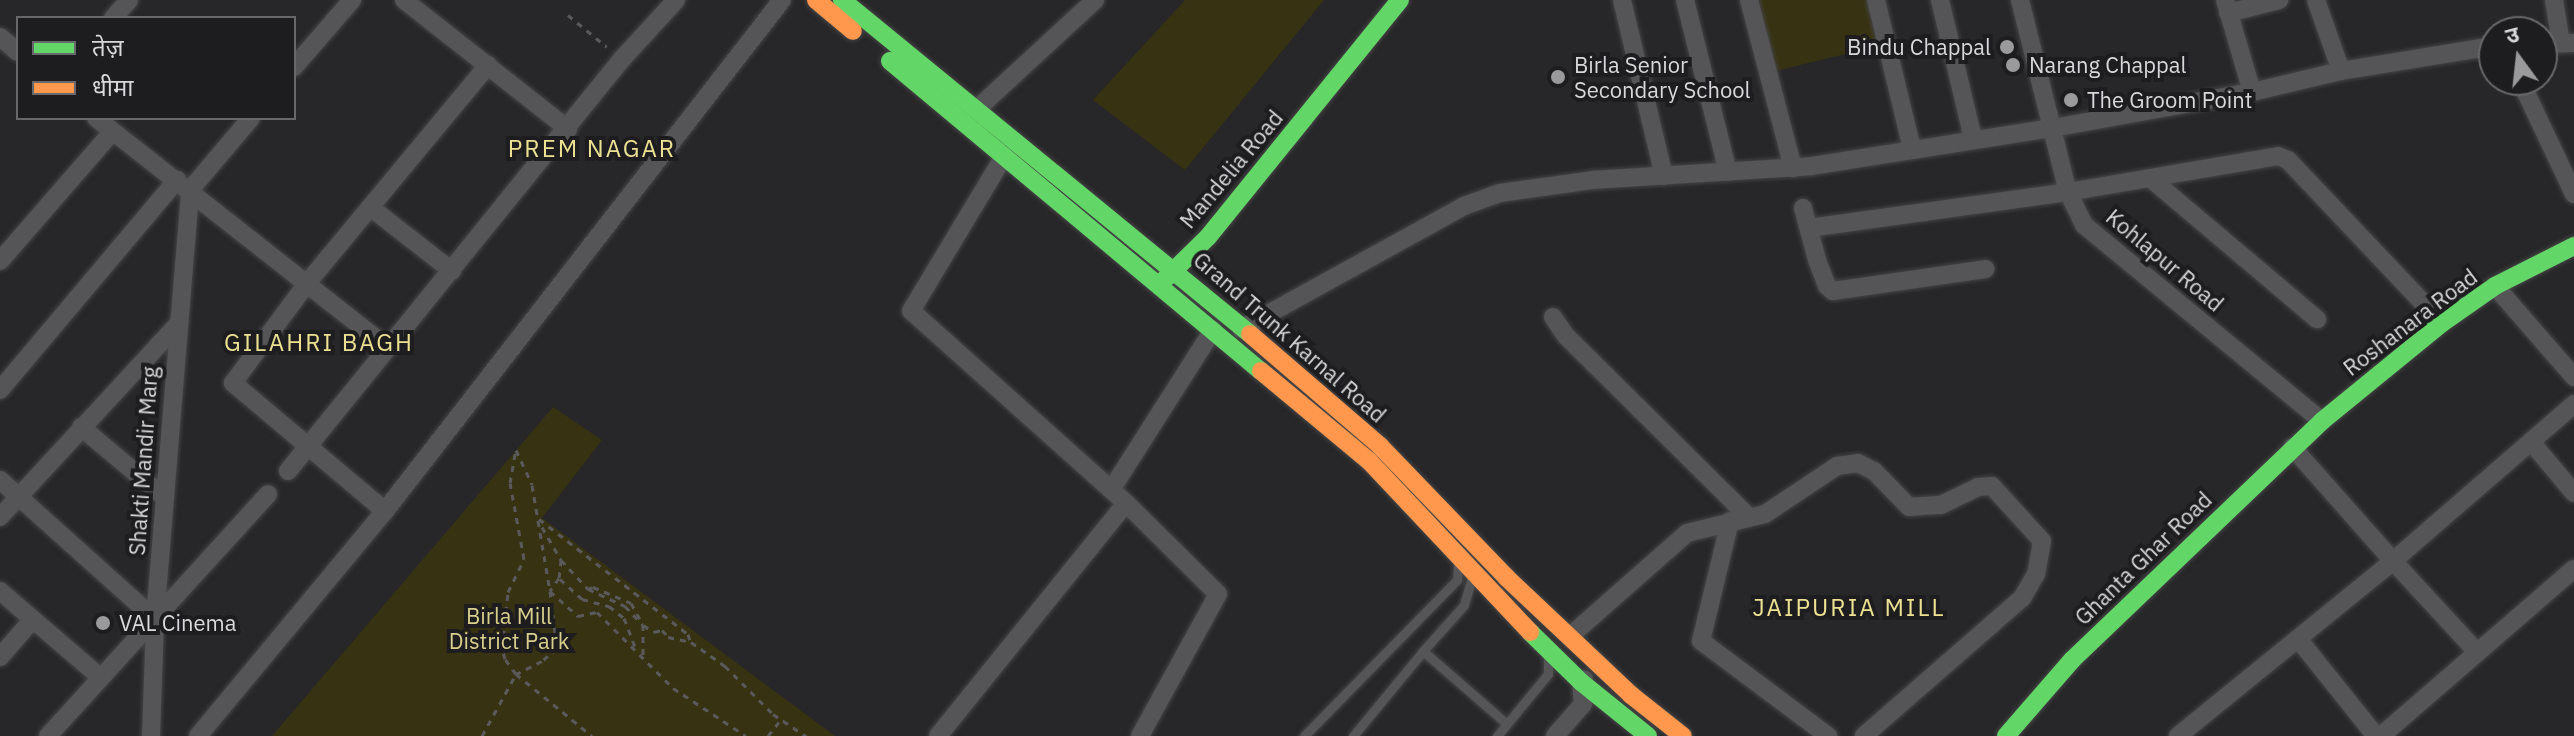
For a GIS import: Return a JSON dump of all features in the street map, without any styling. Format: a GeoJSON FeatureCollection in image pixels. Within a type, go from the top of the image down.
{"type":"FeatureCollection","features":[{"type":"Feature","properties":{"kind":"main road","name":"Grand Trunk Karnal Road"},"geometry":{"type":"LineString","coordinates":[[816,0],[1369,461],[1473,573],[1581,682],[1648,736]]}},
{"type":"Feature","properties":{"kind":"main road","name":"Grand Trunk Karnal Road"},"geometry":{"type":"LineString","coordinates":[[842,0],[1173,268],[1380,446],[1507,578],[1569,637],[1683,736]]}},
{"type":"Feature","properties":{"kind":"main road","name":"Mandelia Road"},"geometry":{"type":"LineString","coordinates":[[1173,268],[1208,237],[1400,0]]}},
{"type":"Feature","properties":{"kind":"main road","name":"Mandelia Road"},"geometry":{"type":"LineString","coordinates":[[1173,268],[1215,242],[1418,0]]}},
{"type":"Feature","properties":{"kind":"main road","name":"Roshanara Road"},"geometry":{"type":"LineString","coordinates":[[2322,421],[2442,323],[2495,286],[2574,246]]}},
{"type":"Feature","properties":{"kind":"main road"},"geometry":{"type":"LineString","coordinates":[[1160,285],[1173,268]]}},
{"type":"Feature","properties":{"kind":"main road","name":"Ghanta Ghar Road"},"geometry":{"type":"LineString","coordinates":[[2006,736],[2072,660],[2322,421]]}},
{"type":"Feature","properties":{"kind":"street"},"geometry":{"type":"LineString","coordinates":[[296,65],[352,0]]}},
{"type":"Feature","properties":{"kind":"street"},"geometry":{"type":"LineString","coordinates":[[404,0],[568,129]]}},
{"type":"Feature","properties":{"kind":"street"},"geometry":{"type":"LineString","coordinates":[[288,471],[622,59],[676,0]]}},
{"type":"Feature","properties":{"kind":"street"},"geometry":{"type":"LineString","coordinates":[[198,736],[385,511],[782,0]]}},
{"type":"Feature","properties":{"kind":"street"},"geometry":{"type":"LineString","coordinates":[[977,109],[1095,0]]}},
{"type":"Feature","properties":{"kind":"street"},"geometry":{"type":"LineString","coordinates":[[1622,0],[1664,176]]}},
{"type":"Feature","properties":{"kind":"street"},"geometry":{"type":"LineString","coordinates":[[1685,0],[1728,172]]}},
{"type":"Feature","properties":{"kind":"street"},"geometry":{"type":"LineString","coordinates":[[1749,0],[1793,168]]}},
{"type":"Feature","properties":{"kind":"street"},"geometry":{"type":"LineString","coordinates":[[1876,0],[1912,149]]}},
{"type":"Feature","properties":{"kind":"street"},"geometry":{"type":"LineString","coordinates":[[1940,0],[1973,139]]}},
{"type":"Feature","properties":{"kind":"street","name":"Kohlapur Road"},"geometry":{"type":"LineString","coordinates":[[2020,0],[2068,192],[2084,225],[2322,421]]}},
{"type":"Feature","properties":{"kind":"street"},"geometry":{"type":"LineString","coordinates":[[2252,92],[2226,7],[2279,0]]}},
{"type":"Feature","properties":{"kind":"street"},"geometry":{"type":"LineString","coordinates":[[2316,0],[2341,71]]}},
{"type":"Feature","properties":{"kind":"street"},"geometry":{"type":"LineString","coordinates":[[2554,0],[2559,43]]}},
{"type":"Feature","properties":{"kind":"street"},"geometry":{"type":"LineString","coordinates":[[0,37],[16,50]]}},
{"type":"Feature","properties":{"kind":"street"},"geometry":{"type":"LineString","coordinates":[[1241,329],[1464,206],[1500,193],[1592,180],[1793,168],[2053,128],[2252,92],[2341,71],[2478,49]]}},
{"type":"Feature","properties":{"kind":"street"},"geometry":{"type":"LineString","coordinates":[[385,511],[233,383],[308,282],[488,65]]}},
{"type":"Feature","properties":{"kind":"street"},"geometry":{"type":"LineString","coordinates":[[2528,96],[2574,194]]}},
{"type":"Feature","properties":{"kind":"street"},"geometry":{"type":"LineString","coordinates":[[98,120],[388,348]]}},
{"type":"Feature","properties":{"kind":"street"},"geometry":{"type":"LineString","coordinates":[[0,390],[184,185],[249,120]]}},
{"type":"Feature","properties":{"kind":"street"},"geometry":{"type":"LineString","coordinates":[[0,261],[112,132]]}},
{"type":"Feature","properties":{"kind":"street"},"geometry":{"type":"LineString","coordinates":[[1004,156],[911,311],[1126,503],[1218,594],[1140,736]]}},
{"type":"Feature","properties":{"kind":"street"},"geometry":{"type":"LineString","coordinates":[[1809,228],[2068,192],[2284,157],[2442,323]]}},
{"type":"Feature","properties":{"kind":"street"},"geometry":{"type":"LineString","coordinates":[[2150,178],[2317,319]]}},
{"type":"Feature","properties":{"kind":"street","name":"Shakti Mandir Marg"},"geometry":{"type":"LineString","coordinates":[[151,736],[155,619],[178,324],[184,185]]}},
{"type":"Feature","properties":{"kind":"street"},"geometry":{"type":"LineString","coordinates":[[370,207],[452,271]]}},
{"type":"Feature","properties":{"kind":"street"},"geometry":{"type":"LineString","coordinates":[[1803,208],[1817,260],[1827,286],[1833,291],[1985,269]]}},
{"type":"Feature","properties":{"kind":"street"},"geometry":{"type":"LineString","coordinates":[[2495,286],[2574,377]]}},
{"type":"Feature","properties":{"kind":"street"},"geometry":{"type":"LineString","coordinates":[[1553,317],[1566,336],[1740,519]]}},
{"type":"Feature","properties":{"kind":"street"},"geometry":{"type":"LineString","coordinates":[[0,517],[178,324]]}},
{"type":"Feature","properties":{"kind":"street"},"geometry":{"type":"LineString","coordinates":[[1111,490],[1213,330]]}},
{"type":"Feature","properties":{"kind":"street"},"geometry":{"type":"LineString","coordinates":[[2178,736],[2199,730],[2574,404]]}},
{"type":"Feature","properties":{"kind":"street"},"geometry":{"type":"LineString","coordinates":[[81,427],[164,497]]}},
{"type":"Feature","properties":{"kind":"street"},"geometry":{"type":"LineString","coordinates":[[2532,443],[2574,493]]}},
{"type":"Feature","properties":{"kind":"street"},"geometry":{"type":"LineString","coordinates":[[2292,447],[2477,652]]}},
{"type":"Feature","properties":{"kind":"street"},"geometry":{"type":"LineString","coordinates":[[1569,637],[1687,533],[1765,514],[1837,466],[1858,463],[1874,471],[1909,507],[1941,505],[1978,487],[1992,486],[2042,541],[2036,574],[2022,598],[1864,736]]}},
{"type":"Feature","properties":{"kind":"street"},"geometry":{"type":"LineString","coordinates":[[0,480],[155,619]]}},
{"type":"Feature","properties":{"kind":"street"},"geometry":{"type":"LineString","coordinates":[[48,736],[268,494]]}},
{"type":"Feature","properties":{"kind":"street"},"geometry":{"type":"LineString","coordinates":[[938,736],[1126,503]]}},
{"type":"Feature","properties":{"kind":"street"},"geometry":{"type":"LineString","coordinates":[[1740,519],[1701,641],[1828,736]]}},
{"type":"Feature","properties":{"kind":"street"},"geometry":{"type":"LineString","coordinates":[[2299,640],[2378,736],[2574,569]]}},
{"type":"Feature","properties":{"kind":"street"},"geometry":{"type":"LineString","coordinates":[[0,591],[101,678]]}},
{"type":"Feature","properties":{"kind":"street"},"geometry":{"type":"LineString","coordinates":[[0,657],[33,619]]}},
{"type":"Feature","properties":{"kind":"street"},"geometry":{"type":"LineString","coordinates":[[1555,736],[1583,704],[1581,682],[1598,663]]}},
{"type":"Feature","properties":{"kind":"lane"},"geometry":{"type":"LineString","coordinates":[[1304,736],[1457,580],[1458,557]]}},
{"type":"Feature","properties":{"kind":"lane"},"geometry":{"type":"LineString","coordinates":[[1353,736],[1464,605],[1473,573]]}},
{"type":"Feature","properties":{"kind":"lane"},"geometry":{"type":"LineString","coordinates":[[1497,736],[1548,674],[1549,650]]}},
{"type":"Feature","properties":{"kind":"lane"},"geometry":{"type":"LineString","coordinates":[[1423,651],[1507,724]]}},
{"type":"Feature","properties":{"kind":"path"},"geometry":{"type":"LineString","coordinates":[[568,15],[622,59]]}},
{"type":"Feature","properties":{"kind":"path"},"geometry":{"type":"LineString","coordinates":[[482,736],[516,674],[542,661],[557,648],[532,485],[516,450],[510,483],[524,559],[508,592],[502,648],[505,659],[516,674],[592,736]]}},
{"type":"Feature","properties":{"kind":"path"},"geometry":{"type":"LineString","coordinates":[[539,519],[561,560],[588,589],[625,606],[654,632],[662,630],[668,637],[691,642],[725,666],[806,736]]}},
{"type":"Feature","properties":{"kind":"path"},"geometry":{"type":"LineString","coordinates":[[539,519],[688,634],[691,642]]}},
{"type":"Feature","properties":{"kind":"path"},"geometry":{"type":"LineString","coordinates":[[550,591],[559,578],[561,560]]}},
{"type":"Feature","properties":{"kind":"path"},"geometry":{"type":"LineString","coordinates":[[559,578],[582,599],[609,606],[624,618],[631,640],[644,660]]}},
{"type":"Feature","properties":{"kind":"path"},"geometry":{"type":"LineString","coordinates":[[550,591],[578,616],[597,612],[617,628],[673,688],[746,736]]}},
{"type":"Feature","properties":{"kind":"path"},"geometry":{"type":"LineString","coordinates":[[643,624],[644,660]]}},
{"type":"Feature","properties":{"kind":"path"},"geometry":{"type":"LineString","coordinates":[[768,736],[782,718]]}},
{"type":"Feature","properties":{"kind":"green space"},"geometry":{"type":"Polygon","coordinates":[[[1185,0],[1324,0],[1185,170],[1093,100],[1185,0]]]}},
{"type":"Feature","properties":{"kind":"green space"},"geometry":{"type":"Polygon","coordinates":[[[1759,0],[1867,0],[1878,46],[1776,71],[1759,0]]]}},
{"type":"Feature","properties":{"kind":"green space","name":"Birla Mill District Park"},"geometry":{"type":"Polygon","coordinates":[[[553,407],[602,440],[542,518],[835,736],[272,736],[553,407]]]}},
{"type":"Feature","properties":{"kind":"traffic: fast"},"geometry":{"type":"LineString","coordinates":[[842,0],[1250,334]]}},
{"type":"Feature","properties":{"kind":"traffic: fast"},"geometry":{"type":"LineString","coordinates":[[1162,282],[1208,237],[1400,0]]}},
{"type":"Feature","properties":{"kind":"traffic: fast"},"geometry":{"type":"LineString","coordinates":[[890,61],[1261,371]]}},
{"type":"Feature","properties":{"kind":"traffic: fast"},"geometry":{"type":"LineString","coordinates":[[2006,736],[2072,660],[2322,421],[2442,323],[2495,286],[2574,246]]}},
{"type":"Feature","properties":{"kind":"traffic: fast"},"geometry":{"type":"LineString","coordinates":[[1530,632],[1581,682],[1648,736]]}},
{"type":"Feature","properties":{"kind":"traffic: slow"},"geometry":{"type":"LineString","coordinates":[[816,0],[853,31]]}},
{"type":"Feature","properties":{"kind":"traffic: slow"},"geometry":{"type":"LineString","coordinates":[[1250,334],[1380,446],[1507,578],[1631,695],[1683,736]]}},
{"type":"Feature","properties":{"kind":"traffic: slow"},"geometry":{"type":"LineString","coordinates":[[1261,371],[1369,461],[1530,632]]}},
{"type":"Feature","properties":{"kind":"place","name":"Bindu Chappal"},"geometry":{"type":"Point","coordinates":[2007,47]}},
{"type":"Feature","properties":{"kind":"place","name":"Narang Chappal"},"geometry":{"type":"Point","coordinates":[2013,65]}},
{"type":"Feature","properties":{"kind":"place","name":"Birla Senior Secondary School"},"geometry":{"type":"Point","coordinates":[1558,77]}},
{"type":"Feature","properties":{"kind":"place","name":"The Groom Point"},"geometry":{"type":"Point","coordinates":[2071,100]}},
{"type":"Feature","properties":{"kind":"place","name":"VAL Cinema"},"geometry":{"type":"Point","coordinates":[103,623]}},
{"type":"Feature","properties":{"kind":"district","name":"PREM NAGAR"},"geometry":{"type":"Point","coordinates":[592,149]}},
{"type":"Feature","properties":{"kind":"district","name":"GILAHRI BAGH"},"geometry":{"type":"Point","coordinates":[319,343]}},
{"type":"Feature","properties":{"kind":"district","name":"JAIPURIA MILL"},"geometry":{"type":"Point","coordinates":[1849,608]}}]}
